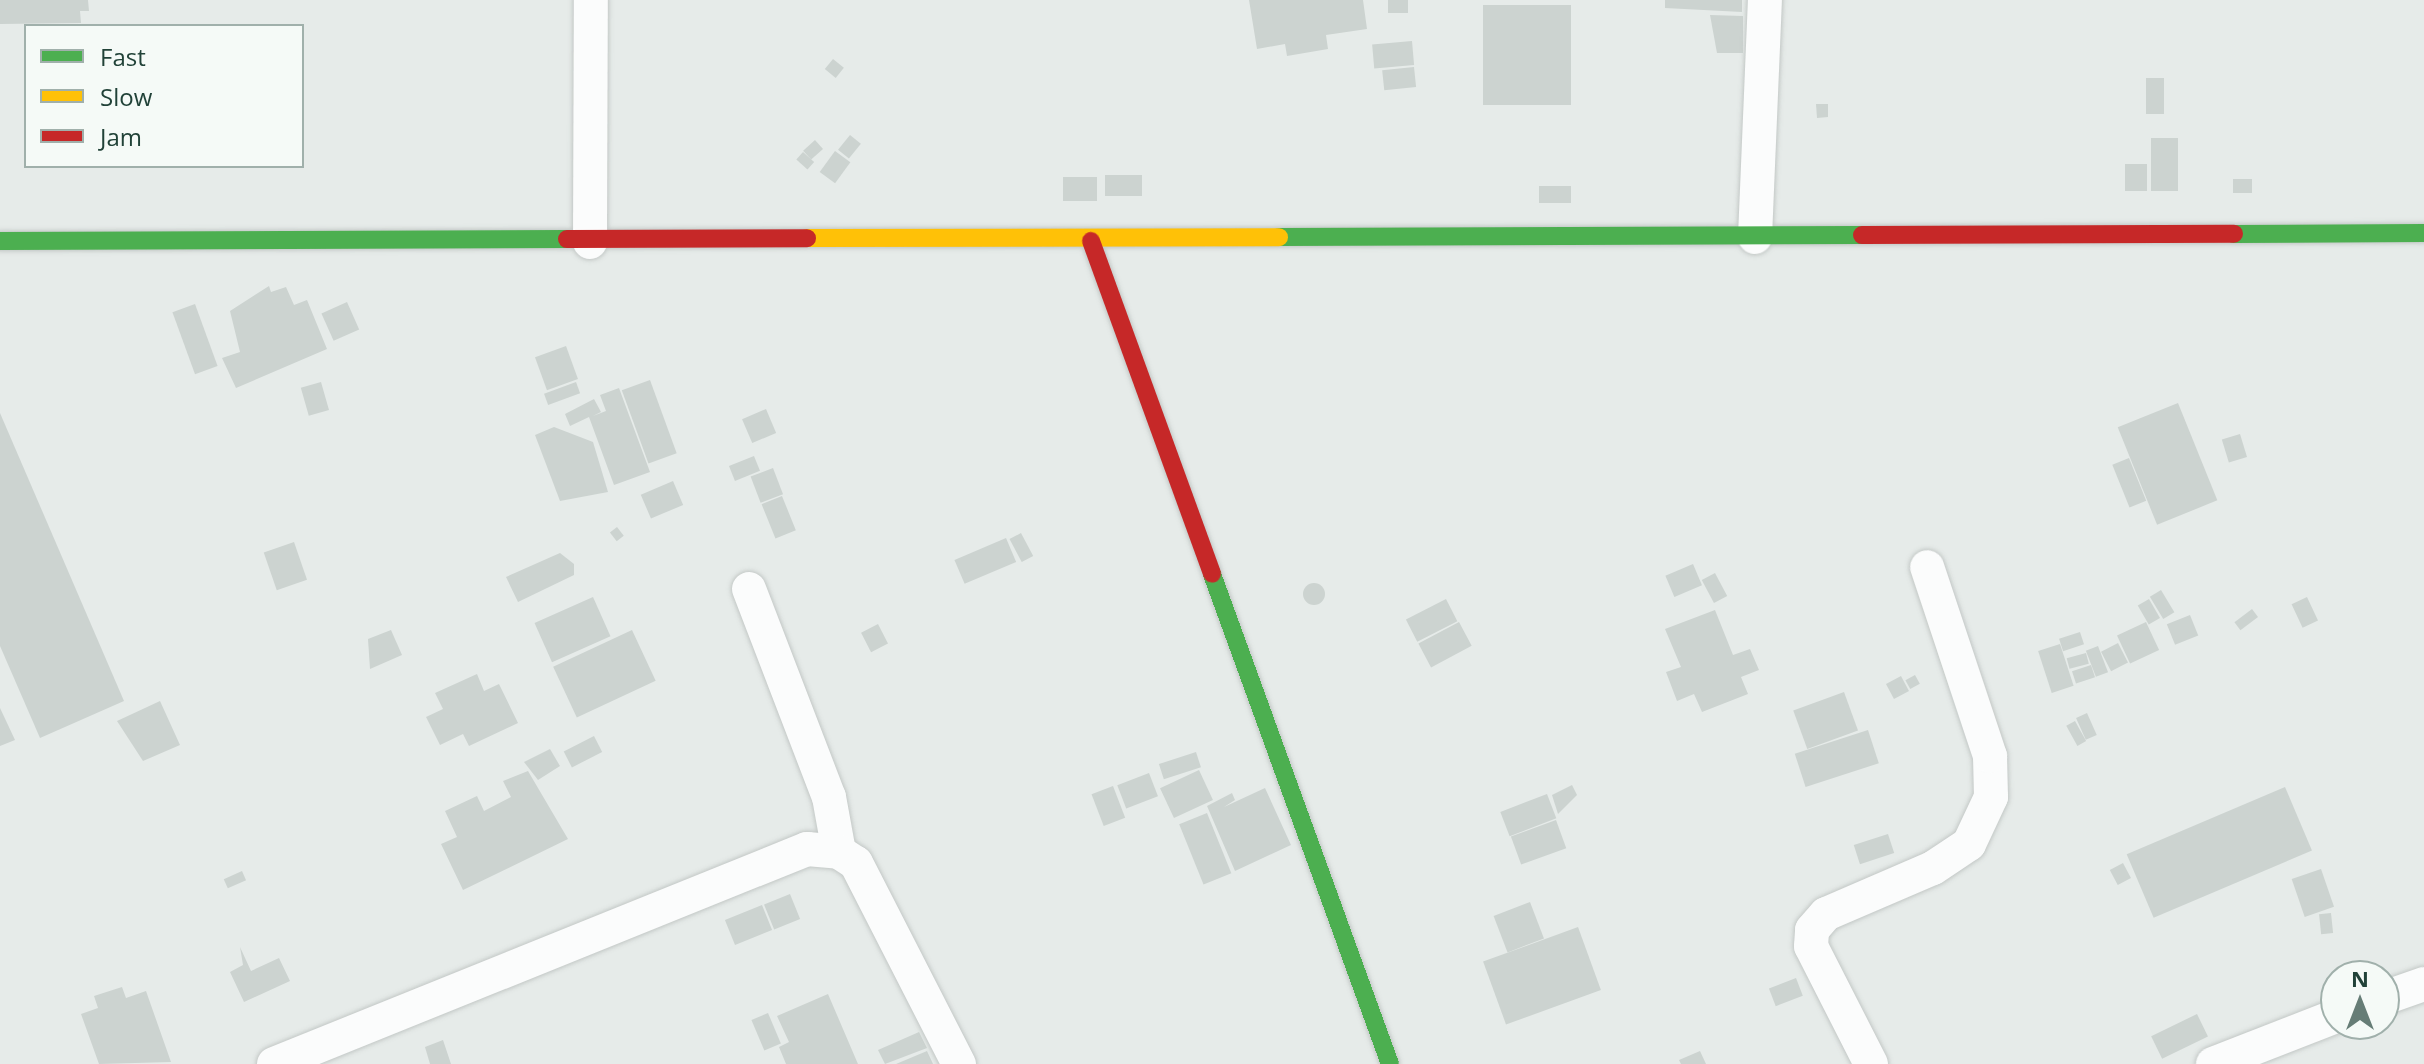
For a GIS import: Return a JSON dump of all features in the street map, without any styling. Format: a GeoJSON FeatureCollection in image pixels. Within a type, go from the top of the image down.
{"type":"FeatureCollection","features":[{"type":"Feature","properties":{"kind":"street"},"geometry":{"type":"LineString","coordinates":[[590,242],[591,0]]}},
{"type":"Feature","properties":{"kind":"street"},"geometry":{"type":"LineString","coordinates":[[1755,237],[1765,0]]}},
{"type":"Feature","properties":{"kind":"street"},"geometry":{"type":"LineString","coordinates":[[0,241],[1091,241],[2424,233]]}},
{"type":"Feature","properties":{"kind":"street"},"geometry":{"type":"LineString","coordinates":[[1091,241],[1390,1064]]}},
{"type":"Feature","properties":{"kind":"street"},"geometry":{"type":"LineString","coordinates":[[1871,1064],[1811,946],[1812,930],[1826,914],[1933,868],[1969,844],[1991,797],[1990,756],[1927,567]]}},
{"type":"Feature","properties":{"kind":"street"},"geometry":{"type":"LineString","coordinates":[[749,589],[829,797],[839,852]]}},
{"type":"Feature","properties":{"kind":"street"},"geometry":{"type":"LineString","coordinates":[[274,1064],[786,854],[839,852],[856,863],[959,1064]]}},
{"type":"Feature","properties":{"kind":"street"},"geometry":{"type":"LineString","coordinates":[[2400,992],[2424,984]]}},
{"type":"Feature","properties":{"kind":"street"},"geometry":{"type":"LineString","coordinates":[[2213,1064],[2320,1022]]}},
{"type":"Feature","properties":{"kind":"building"},"geometry":{"type":"Polygon","coordinates":[[[0,0],[88,0],[89,11],[80,11],[81,23],[0,24],[0,0]]]}},
{"type":"Feature","properties":{"kind":"building"},"geometry":{"type":"Polygon","coordinates":[[[1249,0],[1363,0],[1367,29],[1326,35],[1328,49],[1287,56],[1285,44],[1257,49],[1249,0]]]}},
{"type":"Feature","properties":{"kind":"building"},"geometry":{"type":"Polygon","coordinates":[[[1388,0],[1408,0],[1408,13],[1388,13],[1388,0]]]}},
{"type":"Feature","properties":{"kind":"building"},"geometry":{"type":"Polygon","coordinates":[[[1665,0],[1742,0],[1742,12],[1665,8],[1665,0]]]}},
{"type":"Feature","properties":{"kind":"building"},"geometry":{"type":"Polygon","coordinates":[[[1483,5],[1571,5],[1571,105],[1483,105],[1483,5]]]}},
{"type":"Feature","properties":{"kind":"building"},"geometry":{"type":"Polygon","coordinates":[[[1710,15],[1743,16],[1743,53],[1717,53],[1710,15]]]}},
{"type":"Feature","properties":{"kind":"building"},"geometry":{"type":"Polygon","coordinates":[[[1412,41],[1414,65],[1374,68],[1372,44],[1412,41]]]}},
{"type":"Feature","properties":{"kind":"building"},"geometry":{"type":"Polygon","coordinates":[[[833,59],[844,68],[836,78],[825,69],[833,59]]]}},
{"type":"Feature","properties":{"kind":"building"},"geometry":{"type":"Polygon","coordinates":[[[1414,67],[1416,87],[1384,90],[1382,70],[1414,67]]]}},
{"type":"Feature","properties":{"kind":"building"},"geometry":{"type":"Polygon","coordinates":[[[2146,78],[2164,78],[2164,114],[2146,114],[2146,78]]]}},
{"type":"Feature","properties":{"kind":"building"},"geometry":{"type":"Polygon","coordinates":[[[1816,104],[1828,104],[1828,117],[1817,118],[1816,104]]]}},
{"type":"Feature","properties":{"kind":"building"},"geometry":{"type":"Polygon","coordinates":[[[850,135],[861,144],[849,159],[838,150],[850,135]]]}},
{"type":"Feature","properties":{"kind":"building"},"geometry":{"type":"Polygon","coordinates":[[[2151,138],[2178,138],[2178,191],[2151,191],[2151,138]]]}},
{"type":"Feature","properties":{"kind":"building"},"geometry":{"type":"Polygon","coordinates":[[[815,140],[823,149],[811,160],[803,151],[815,140]]]}},
{"type":"Feature","properties":{"kind":"building"},"geometry":{"type":"Polygon","coordinates":[[[835,151],[850,162],[835,183],[820,172],[835,151]]]}},
{"type":"Feature","properties":{"kind":"building"},"geometry":{"type":"Polygon","coordinates":[[[803,152],[814,162],[807,169],[796,159],[803,152]]]}},
{"type":"Feature","properties":{"kind":"building"},"geometry":{"type":"Polygon","coordinates":[[[2125,164],[2147,164],[2147,191],[2125,191],[2125,164]]]}},
{"type":"Feature","properties":{"kind":"building"},"geometry":{"type":"Polygon","coordinates":[[[1105,175],[1142,175],[1142,196],[1105,196],[1105,175]]]}},
{"type":"Feature","properties":{"kind":"building"},"geometry":{"type":"Polygon","coordinates":[[[1063,177],[1097,177],[1097,201],[1063,201],[1063,177]]]}},
{"type":"Feature","properties":{"kind":"building"},"geometry":{"type":"Polygon","coordinates":[[[2233,179],[2252,179],[2252,193],[2233,193],[2233,179]]]}},
{"type":"Feature","properties":{"kind":"building"},"geometry":{"type":"Polygon","coordinates":[[[1539,186],[1571,186],[1571,203],[1539,203],[1539,186]]]}},
{"type":"Feature","properties":{"kind":"building"},"geometry":{"type":"Polygon","coordinates":[[[269,286],[271,292],[286,287],[294,305],[307,300],[327,349],[236,388],[222,358],[240,352],[230,311],[269,286]]]}},
{"type":"Feature","properties":{"kind":"building"},"geometry":{"type":"Polygon","coordinates":[[[347,302],[359,329],[334,341],[321,313],[347,302]]]}},
{"type":"Feature","properties":{"kind":"building"},"geometry":{"type":"Polygon","coordinates":[[[195,304],[218,366],[195,374],[172,312],[195,304]]]}},
{"type":"Feature","properties":{"kind":"building"},"geometry":{"type":"Polygon","coordinates":[[[566,346],[578,379],[547,390],[535,357],[566,346]]]}},
{"type":"Feature","properties":{"kind":"building"},"geometry":{"type":"Polygon","coordinates":[[[650,380],[677,453],[648,464],[622,390],[650,380]]]}},
{"type":"Feature","properties":{"kind":"building"},"geometry":{"type":"Polygon","coordinates":[[[321,382],[329,410],[309,416],[301,388],[321,382]]]}},
{"type":"Feature","properties":{"kind":"building"},"geometry":{"type":"Polygon","coordinates":[[[576,382],[580,393],[548,405],[544,394],[576,382]]]}},
{"type":"Feature","properties":{"kind":"building"},"geometry":{"type":"Polygon","coordinates":[[[619,388],[650,472],[614,485],[589,417],[570,426],[565,414],[594,399],[601,412],[593,416],[606,411],[600,395],[619,388]]]}},
{"type":"Feature","properties":{"kind":"building"},"geometry":{"type":"Polygon","coordinates":[[[2178,403],[2217,500],[2157,525],[2118,427],[2178,403]]]}},
{"type":"Feature","properties":{"kind":"building"},"geometry":{"type":"Polygon","coordinates":[[[766,409],[776,433],[752,443],[742,419],[766,409]]]}},
{"type":"Feature","properties":{"kind":"building"},"geometry":{"type":"Polygon","coordinates":[[[0,413],[124,701],[40,738],[0,646],[0,413]]]}},
{"type":"Feature","properties":{"kind":"building"},"geometry":{"type":"Polygon","coordinates":[[[554,427],[593,442],[608,492],[560,501],[535,435],[554,427]]]}},
{"type":"Feature","properties":{"kind":"building"},"geometry":{"type":"Polygon","coordinates":[[[2240,434],[2247,457],[2229,463],[2222,440],[2240,434]]]}},
{"type":"Feature","properties":{"kind":"building"},"geometry":{"type":"Polygon","coordinates":[[[754,456],[760,471],[735,481],[729,466],[754,456]]]}},
{"type":"Feature","properties":{"kind":"building"},"geometry":{"type":"Polygon","coordinates":[[[2129,458],[2146,501],[2130,507],[2112,465],[2129,458]]]}},
{"type":"Feature","properties":{"kind":"building"},"geometry":{"type":"Polygon","coordinates":[[[773,468],[783,494],[761,503],[751,477],[773,468]]]}},
{"type":"Feature","properties":{"kind":"building"},"geometry":{"type":"Polygon","coordinates":[[[673,481],[683,505],[651,519],[641,495],[673,481]]]}},
{"type":"Feature","properties":{"kind":"building"},"geometry":{"type":"Polygon","coordinates":[[[782,496],[796,530],[775,539],[762,504],[782,496]]]}},
{"type":"Feature","properties":{"kind":"building"},"geometry":{"type":"Polygon","coordinates":[[[617,527],[624,536],[617,541],[610,533],[617,527]]]}},
{"type":"Feature","properties":{"kind":"building"},"geometry":{"type":"Polygon","coordinates":[[[1021,533],[1033,556],[1022,562],[1010,539],[1021,533]]]}},
{"type":"Feature","properties":{"kind":"building"},"geometry":{"type":"Polygon","coordinates":[[[1006,538],[1016,562],[965,584],[954,560],[1006,538]]]}},
{"type":"Feature","properties":{"kind":"building"},"geometry":{"type":"Polygon","coordinates":[[[294,542],[307,580],[277,590],[264,552],[294,542]]]}},
{"type":"Feature","properties":{"kind":"building"},"geometry":{"type":"Polygon","coordinates":[[[560,553],[574,564],[574,575],[518,602],[506,577],[560,553]]]}},
{"type":"Feature","properties":{"kind":"building"},"geometry":{"type":"Polygon","coordinates":[[[1693,564],[1702,585],[1674,597],[1665,576],[1693,564]]]}},
{"type":"Feature","properties":{"kind":"building"},"geometry":{"type":"Polygon","coordinates":[[[1715,573],[1727,596],[1714,603],[1702,580],[1715,573]]]}},
{"type":"Feature","properties":{"kind":"building"},"geometry":{"type":"Polygon","coordinates":[[[1314,583],[1322,586],[1325,594],[1322,602],[1314,605],[1306,602],[1303,594],[1306,586],[1314,583]]]}},
{"type":"Feature","properties":{"kind":"building"},"geometry":{"type":"Polygon","coordinates":[[[2161,590],[2174,612],[2163,619],[2150,597],[2161,590]]]}},
{"type":"Feature","properties":{"kind":"building"},"geometry":{"type":"Polygon","coordinates":[[[593,597],[610,636],[552,662],[535,623],[593,597]]]}},
{"type":"Feature","properties":{"kind":"building"},"geometry":{"type":"Polygon","coordinates":[[[2307,597],[2318,621],[2303,628],[2292,604],[2307,597]]]}},
{"type":"Feature","properties":{"kind":"building"},"geometry":{"type":"Polygon","coordinates":[[[1446,599],[1457,621],[1417,642],[1406,619],[1446,599]]]}},
{"type":"Feature","properties":{"kind":"building"},"geometry":{"type":"Polygon","coordinates":[[[2149,599],[2160,618],[2149,625],[2138,606],[2149,599]]]}},
{"type":"Feature","properties":{"kind":"building"},"geometry":{"type":"Polygon","coordinates":[[[2252,609],[2258,617],[2240,630],[2234,622],[2252,609]]]}},
{"type":"Feature","properties":{"kind":"building"},"geometry":{"type":"Polygon","coordinates":[[[1715,610],[1733,655],[1750,649],[1759,670],[1741,677],[1748,694],[1702,712],[1694,694],[1677,701],[1666,672],[1681,667],[1665,629],[1715,610]]]}},
{"type":"Feature","properties":{"kind":"building"},"geometry":{"type":"Polygon","coordinates":[[[2190,615],[2198,635],[2175,645],[2167,624],[2190,615]]]}},
{"type":"Feature","properties":{"kind":"building"},"geometry":{"type":"Polygon","coordinates":[[[1459,622],[1472,646],[1431,667],[1418,644],[1459,622]]]}},
{"type":"Feature","properties":{"kind":"building"},"geometry":{"type":"Polygon","coordinates":[[[2146,622],[2159,650],[2130,664],[2117,636],[2146,622]]]}},
{"type":"Feature","properties":{"kind":"building"},"geometry":{"type":"Polygon","coordinates":[[[878,624],[888,644],[871,652],[861,633],[878,624]]]}},
{"type":"Feature","properties":{"kind":"building"},"geometry":{"type":"Polygon","coordinates":[[[391,630],[402,655],[370,669],[368,639],[391,630]]]}},
{"type":"Feature","properties":{"kind":"building"},"geometry":{"type":"Polygon","coordinates":[[[632,630],[656,681],[577,718],[553,667],[632,630]]]}},
{"type":"Feature","properties":{"kind":"building"},"geometry":{"type":"Polygon","coordinates":[[[2080,632],[2084,644],[2063,651],[2059,639],[2080,632]]]}},
{"type":"Feature","properties":{"kind":"building"},"geometry":{"type":"Polygon","coordinates":[[[2118,643],[2128,663],[2111,671],[2101,652],[2118,643]]]}},
{"type":"Feature","properties":{"kind":"building"},"geometry":{"type":"Polygon","coordinates":[[[2060,644],[2074,686],[2052,693],[2038,651],[2060,644]]]}},
{"type":"Feature","properties":{"kind":"building"},"geometry":{"type":"Polygon","coordinates":[[[2098,646],[2108,672],[2096,677],[2086,651],[2098,646]]]}},
{"type":"Feature","properties":{"kind":"building"},"geometry":{"type":"Polygon","coordinates":[[[2086,653],[2089,664],[2070,669],[2067,658],[2086,653]]]}},
{"type":"Feature","properties":{"kind":"building"},"geometry":{"type":"Polygon","coordinates":[[[2091,665],[2095,677],[2076,684],[2072,671],[2091,665]]]}},
{"type":"Feature","properties":{"kind":"building"},"geometry":{"type":"Polygon","coordinates":[[[477,674],[484,691],[499,684],[518,723],[469,746],[463,734],[440,745],[426,717],[443,709],[435,693],[477,674]]]}},
{"type":"Feature","properties":{"kind":"building"},"geometry":{"type":"Polygon","coordinates":[[[1915,675],[1920,684],[1910,689],[1905,680],[1915,675]]]}},
{"type":"Feature","properties":{"kind":"building"},"geometry":{"type":"Polygon","coordinates":[[[1901,676],[1909,691],[1894,699],[1886,684],[1901,676]]]}},
{"type":"Feature","properties":{"kind":"building"},"geometry":{"type":"Polygon","coordinates":[[[1844,692],[1858,731],[1807,749],[1793,710],[1844,692]]]}},
{"type":"Feature","properties":{"kind":"building"},"geometry":{"type":"Polygon","coordinates":[[[160,701],[180,745],[143,761],[117,721],[160,701]]]}},
{"type":"Feature","properties":{"kind":"building"},"geometry":{"type":"Polygon","coordinates":[[[0,708],[15,740],[0,746],[0,708]]]}},
{"type":"Feature","properties":{"kind":"building"},"geometry":{"type":"Polygon","coordinates":[[[2087,713],[2097,735],[2086,740],[2076,718],[2087,713]]]}},
{"type":"Feature","properties":{"kind":"building"},"geometry":{"type":"Polygon","coordinates":[[[2075,721],[2086,741],[2077,746],[2066,726],[2075,721]]]}},
{"type":"Feature","properties":{"kind":"building"},"geometry":{"type":"Polygon","coordinates":[[[1868,730],[1879,763],[1806,787],[1795,754],[1868,730]]]}},
{"type":"Feature","properties":{"kind":"building"},"geometry":{"type":"Polygon","coordinates":[[[594,736],[602,752],[572,767],[564,751],[594,736]]]}},
{"type":"Feature","properties":{"kind":"building"},"geometry":{"type":"Polygon","coordinates":[[[550,749],[560,766],[538,780],[524,762],[550,749]]]}},
{"type":"Feature","properties":{"kind":"building"},"geometry":{"type":"Polygon","coordinates":[[[1196,752],[1201,767],[1164,779],[1159,764],[1196,752]]]}},
{"type":"Feature","properties":{"kind":"building"},"geometry":{"type":"Polygon","coordinates":[[[1199,770],[1213,800],[1174,818],[1160,788],[1199,770]]]}},
{"type":"Feature","properties":{"kind":"building"},"geometry":{"type":"Polygon","coordinates":[[[528,771],[568,839],[463,890],[441,844],[457,837],[445,811],[477,796],[484,811],[511,797],[503,781],[528,771]]]}},
{"type":"Feature","properties":{"kind":"building"},"geometry":{"type":"Polygon","coordinates":[[[1149,773],[1158,796],[1126,809],[1117,785],[1149,773]]]}},
{"type":"Feature","properties":{"kind":"building"},"geometry":{"type":"Polygon","coordinates":[[[1572,785],[1577,795],[1558,814],[1552,795],[1572,785]]]}},
{"type":"Feature","properties":{"kind":"building"},"geometry":{"type":"Polygon","coordinates":[[[1113,786],[1125,818],[1104,826],[1092,794],[1113,786]]]}},
{"type":"Feature","properties":{"kind":"building"},"geometry":{"type":"Polygon","coordinates":[[[2285,787],[2312,851],[2154,918],[2127,854],[2285,787]]]}},
{"type":"Feature","properties":{"kind":"building"},"geometry":{"type":"Polygon","coordinates":[[[1265,788],[1291,845],[1235,871],[1207,806],[1232,793],[1235,800],[1224,807],[1265,788]]]}},
{"type":"Feature","properties":{"kind":"building"},"geometry":{"type":"Polygon","coordinates":[[[1547,794],[1556,818],[1510,836],[1500,812],[1547,794]]]}},
{"type":"Feature","properties":{"kind":"building"},"geometry":{"type":"Polygon","coordinates":[[[1207,813],[1231,873],[1204,885],[1179,824],[1207,813]]]}},
{"type":"Feature","properties":{"kind":"building"},"geometry":{"type":"Polygon","coordinates":[[[1556,820],[1566,848],[1521,865],[1511,836],[1556,820]]]}},
{"type":"Feature","properties":{"kind":"building"},"geometry":{"type":"Polygon","coordinates":[[[1888,834],[1894,853],[1860,864],[1854,845],[1888,834]]]}},
{"type":"Feature","properties":{"kind":"building"},"geometry":{"type":"Polygon","coordinates":[[[2123,863],[2131,878],[2118,885],[2110,870],[2123,863]]]}},
{"type":"Feature","properties":{"kind":"building"},"geometry":{"type":"Polygon","coordinates":[[[2321,869],[2334,907],[2305,917],[2292,879],[2321,869]]]}},
{"type":"Feature","properties":{"kind":"building"},"geometry":{"type":"Polygon","coordinates":[[[242,871],[246,880],[228,888],[224,879],[242,871]]]}},
{"type":"Feature","properties":{"kind":"building"},"geometry":{"type":"Polygon","coordinates":[[[790,894],[800,919],[774,930],[764,904],[790,894]]]}},
{"type":"Feature","properties":{"kind":"building"},"geometry":{"type":"Polygon","coordinates":[[[1530,902],[1544,938],[1508,952],[1494,916],[1530,902]]]}},
{"type":"Feature","properties":{"kind":"building"},"geometry":{"type":"Polygon","coordinates":[[[762,905],[772,930],[735,945],[725,920],[762,905]]]}},
{"type":"Feature","properties":{"kind":"building"},"geometry":{"type":"Polygon","coordinates":[[[2331,913],[2333,933],[2321,934],[2319,914],[2331,913]]]}},
{"type":"Feature","properties":{"kind":"building"},"geometry":{"type":"Polygon","coordinates":[[[1578,927],[1601,990],[1506,1025],[1483,962],[1578,927]]]}},
{"type":"Feature","properties":{"kind":"building"},"geometry":{"type":"Polygon","coordinates":[[[240,947],[251,971],[279,958],[290,981],[244,1002],[230,972],[243,965],[240,947]]]}},
{"type":"Feature","properties":{"kind":"building"},"geometry":{"type":"Polygon","coordinates":[[[1796,978],[1803,996],[1776,1006],[1769,988],[1796,978]]]}},
{"type":"Feature","properties":{"kind":"building"},"geometry":{"type":"Polygon","coordinates":[[[122,987],[126,998],[146,991],[171,1062],[99,1064],[81,1014],[98,1008],[94,996],[122,987]]]}},
{"type":"Feature","properties":{"kind":"building"},"geometry":{"type":"Polygon","coordinates":[[[828,994],[858,1064],[786,1064],[779,1047],[789,1042],[777,1016],[828,994]]]}},
{"type":"Feature","properties":{"kind":"building"},"geometry":{"type":"Polygon","coordinates":[[[768,1013],[781,1043],[764,1050],[751,1020],[768,1013]]]}},
{"type":"Feature","properties":{"kind":"building"},"geometry":{"type":"Polygon","coordinates":[[[2197,1014],[2208,1036],[2162,1059],[2151,1036],[2197,1014]]]}},
{"type":"Feature","properties":{"kind":"building"},"geometry":{"type":"Polygon","coordinates":[[[919,1032],[927,1048],[885,1064],[878,1050],[919,1032]]]}},
{"type":"Feature","properties":{"kind":"building"},"geometry":{"type":"Polygon","coordinates":[[[443,1040],[451,1064],[430,1064],[425,1047],[443,1040]]]}},
{"type":"Feature","properties":{"kind":"building"},"geometry":{"type":"Polygon","coordinates":[[[927,1051],[933,1064],[896,1064],[927,1051]]]}},
{"type":"Feature","properties":{"kind":"building"},"geometry":{"type":"Polygon","coordinates":[[[1700,1051],[1706,1064],[1681,1064],[1679,1060],[1700,1051]]]}},
{"type":"Feature","properties":{"kind":"traffic: fast"},"geometry":{"type":"LineString","coordinates":[[2234,234],[2424,233]]}},
{"type":"Feature","properties":{"kind":"traffic: fast"},"geometry":{"type":"LineString","coordinates":[[1279,237],[1862,235]]}},
{"type":"Feature","properties":{"kind":"traffic: fast"},"geometry":{"type":"LineString","coordinates":[[0,241],[567,239]]}},
{"type":"Feature","properties":{"kind":"traffic: fast"},"geometry":{"type":"LineString","coordinates":[[1212,574],[1390,1064]]}},
{"type":"Feature","properties":{"kind":"traffic: slow"},"geometry":{"type":"LineString","coordinates":[[807,238],[1279,237]]}},
{"type":"Feature","properties":{"kind":"traffic: jam"},"geometry":{"type":"LineString","coordinates":[[1862,235],[2234,234]]}},
{"type":"Feature","properties":{"kind":"traffic: jam"},"geometry":{"type":"LineString","coordinates":[[567,239],[807,238]]}},
{"type":"Feature","properties":{"kind":"traffic: jam"},"geometry":{"type":"LineString","coordinates":[[1091,241],[1212,574]]}}]}
